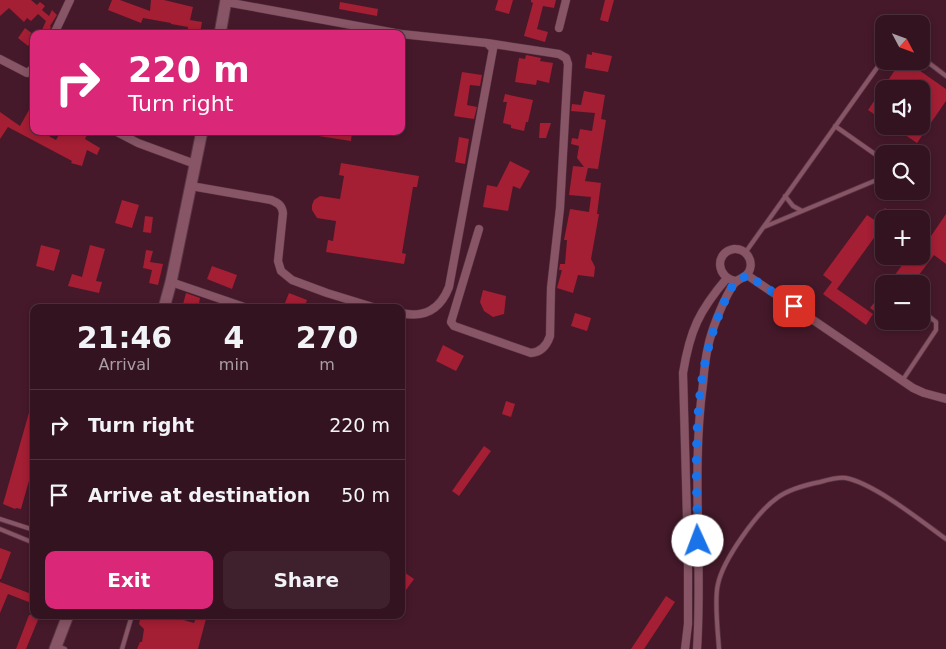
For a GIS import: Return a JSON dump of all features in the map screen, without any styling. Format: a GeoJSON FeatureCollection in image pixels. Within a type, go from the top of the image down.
{"type":"FeatureCollection","features":[{"type":"Feature","properties":{"kind":"street"},"geometry":{"type":"LineString","coordinates":[[56,30],[70,0]]}},
{"type":"Feature","properties":{"kind":"street"},"geometry":{"type":"LineString","coordinates":[[559,28],[566,0]]}},
{"type":"Feature","properties":{"kind":"street"},"geometry":{"type":"LineString","coordinates":[[221,30],[226,1],[380,30]]}},
{"type":"Feature","properties":{"kind":"street"},"geometry":{"type":"LineString","coordinates":[[405,34],[487,43],[559,54],[566,58],[568,64],[560,208],[551,288],[550,336],[548,342],[537,352],[531,353],[454,326],[451,322],[479,228]]}},
{"type":"Feature","properties":{"kind":"street"},"geometry":{"type":"LineString","coordinates":[[405,314],[413,316],[429,311],[442,299],[449,287],[493,49],[487,43]]}},
{"type":"Feature","properties":{"kind":"street"},"geometry":{"type":"LineString","coordinates":[[0,61],[26,73],[30,70]]}},
{"type":"Feature","properties":{"kind":"street"},"geometry":{"type":"LineString","coordinates":[[123,135],[138,143],[195,164]]}},
{"type":"Feature","properties":{"kind":"street"},"geometry":{"type":"LineString","coordinates":[[165,304],[201,135]]}},
{"type":"Feature","properties":{"kind":"street"},"geometry":{"type":"LineString","coordinates":[[191,186],[271,200],[278,203],[283,213],[278,261],[282,271],[292,280],[363,304]]}},
{"type":"Feature","properties":{"kind":"street"},"geometry":{"type":"LineString","coordinates":[[696,649],[699,603],[696,472],[698,419],[710,340],[729,291],[737,281],[747,275],[751,268],[750,258],[738,249],[733,249],[724,254],[720,270],[727,278],[737,281]]}},
{"type":"Feature","properties":{"kind":"street"},"geometry":{"type":"LineString","coordinates":[[747,275],[902,381],[924,393],[946,398]]}},
{"type":"Feature","properties":{"kind":"street"},"geometry":{"type":"LineString","coordinates":[[685,649],[688,624],[688,554],[683,373],[693,328],[709,299],[727,278]]}},
{"type":"Feature","properties":{"kind":"street"},"geometry":{"type":"LineString","coordinates":[[171,282],[235,304]]}},
{"type":"Feature","properties":{"kind":"street"},"geometry":{"type":"LineString","coordinates":[[59,648],[67,619]]}},
{"type":"Feature","properties":{"kind":"lane"},"geometry":{"type":"LineString","coordinates":[[930,64],[946,76]]}},
{"type":"Feature","properties":{"kind":"lane"},"geometry":{"type":"LineString","coordinates":[[745,253],[875,70]]}},
{"type":"Feature","properties":{"kind":"lane"},"geometry":{"type":"LineString","coordinates":[[835,126],[875,154]]}},
{"type":"Feature","properties":{"kind":"lane"},"geometry":{"type":"LineString","coordinates":[[762,228],[875,181]]}},
{"type":"Feature","properties":{"kind":"lane"},"geometry":{"type":"LineString","coordinates":[[785,196],[793,206],[802,211]]}},
{"type":"Feature","properties":{"kind":"lane"},"geometry":{"type":"LineString","coordinates":[[902,381],[936,330],[936,322],[930,317]]}},
{"type":"Feature","properties":{"kind":"lane"},"geometry":{"type":"LineString","coordinates":[[719,649],[717,588],[722,569],[764,509],[786,493],[811,484],[844,478],[862,484],[879,493],[946,539]]}},
{"type":"Feature","properties":{"kind":"lane"},"geometry":{"type":"LineString","coordinates":[[0,520],[30,529]]}},
{"type":"Feature","properties":{"kind":"lane"},"geometry":{"type":"LineString","coordinates":[[0,529],[30,541]]}},
{"type":"Feature","properties":{"kind":"lane"},"geometry":{"type":"LineString","coordinates":[[122,649],[131,619]]}},
{"type":"Feature","properties":{"kind":"building"},"geometry":{"type":"Polygon","coordinates":[[[0,0],[31,0],[37,5],[40,2],[45,6],[42,10],[49,16],[52,10],[57,15],[50,30],[42,30],[46,21],[38,14],[31,21],[27,18],[24,22],[9,8],[0,16],[0,0]]]}},
{"type":"Feature","properties":{"kind":"building"},"geometry":{"type":"Polygon","coordinates":[[[112,0],[120,0],[150,11],[151,0],[164,0],[193,7],[190,20],[202,22],[201,30],[188,30],[188,27],[143,18],[141,23],[108,10],[112,0]]]}},
{"type":"Feature","properties":{"kind":"building"},"geometry":{"type":"Polygon","coordinates":[[[498,0],[513,0],[509,14],[495,10],[498,0]]]}},
{"type":"Feature","properties":{"kind":"building"},"geometry":{"type":"Polygon","coordinates":[[[531,0],[556,0],[554,8],[543,6],[537,29],[548,32],[545,42],[524,36],[533,3],[531,0]]]}},
{"type":"Feature","properties":{"kind":"building"},"geometry":{"type":"Polygon","coordinates":[[[605,0],[614,0],[608,22],[600,20],[605,0]]]}},
{"type":"Feature","properties":{"kind":"building"},"geometry":{"type":"Polygon","coordinates":[[[340,2],[378,9],[377,16],[339,9],[340,2]]]}},
{"type":"Feature","properties":{"kind":"building"},"geometry":{"type":"Polygon","coordinates":[[[25,28],[30,32],[30,43],[28,46],[18,38],[25,28]]]}},
{"type":"Feature","properties":{"kind":"building"},"geometry":{"type":"Polygon","coordinates":[[[592,52],[612,56],[608,72],[585,68],[587,54],[592,55],[592,52]]]}},
{"type":"Feature","properties":{"kind":"building"},"geometry":{"type":"Polygon","coordinates":[[[526,55],[541,58],[540,61],[553,63],[549,83],[537,80],[536,85],[515,82],[519,58],[525,59],[526,55]]]}},
{"type":"Feature","properties":{"kind":"building"},"geometry":{"type":"Polygon","coordinates":[[[895,70],[919,70],[946,89],[946,101],[930,124],[930,80],[888,80],[895,70]]]}},
{"type":"Feature","properties":{"kind":"building"},"geometry":{"type":"Polygon","coordinates":[[[462,72],[482,75],[480,86],[470,85],[467,105],[477,107],[474,119],[454,116],[462,72]]]}},
{"type":"Feature","properties":{"kind":"building"},"geometry":{"type":"Polygon","coordinates":[[[584,91],[605,95],[601,119],[606,120],[598,169],[588,168],[585,181],[601,183],[597,214],[599,214],[591,259],[595,267],[594,277],[578,275],[573,293],[557,288],[562,270],[559,270],[560,264],[565,264],[567,240],[564,240],[570,209],[589,212],[591,197],[569,195],[573,166],[584,167],[577,158],[579,146],[571,144],[572,138],[578,139],[580,129],[592,131],[595,113],[571,111],[572,104],[581,105],[584,91]]]}},
{"type":"Feature","properties":{"kind":"building"},"geometry":{"type":"Polygon","coordinates":[[[505,94],[533,100],[524,131],[511,128],[511,125],[503,123],[507,102],[503,102],[505,94]]]}},
{"type":"Feature","properties":{"kind":"building"},"geometry":{"type":"Polygon","coordinates":[[[875,100],[875,115],[868,110],[875,100]]]}},
{"type":"Feature","properties":{"kind":"building"},"geometry":{"type":"Polygon","coordinates":[[[30,108],[30,135],[47,135],[56,140],[59,135],[87,135],[85,139],[100,148],[97,155],[87,150],[82,166],[71,163],[72,161],[8,127],[0,139],[0,112],[20,126],[30,108]]]}},
{"type":"Feature","properties":{"kind":"building"},"geometry":{"type":"Polygon","coordinates":[[[540,123],[551,123],[546,138],[539,138],[540,123]]]}},
{"type":"Feature","properties":{"kind":"building"},"geometry":{"type":"Polygon","coordinates":[[[312,135],[352,135],[351,141],[312,135]]]}},
{"type":"Feature","properties":{"kind":"building"},"geometry":{"type":"Polygon","coordinates":[[[905,135],[923,135],[917,143],[905,135]]]}},
{"type":"Feature","properties":{"kind":"building"},"geometry":{"type":"Polygon","coordinates":[[[459,137],[469,139],[465,164],[455,162],[459,137]]]}},
{"type":"Feature","properties":{"kind":"building"},"geometry":{"type":"Polygon","coordinates":[[[510,161],[530,171],[520,189],[513,186],[508,211],[483,207],[487,185],[497,187],[510,161]]]}},
{"type":"Feature","properties":{"kind":"building"},"geometry":{"type":"Polygon","coordinates":[[[341,163],[419,176],[417,187],[413,187],[402,253],[406,254],[404,264],[326,252],[328,240],[333,241],[336,221],[317,218],[312,210],[312,205],[314,200],[320,196],[340,199],[344,176],[339,175],[341,163]]]}},
{"type":"Feature","properties":{"kind":"building"},"geometry":{"type":"Polygon","coordinates":[[[122,200],[139,205],[132,228],[115,223],[122,200]]]}},
{"type":"Feature","properties":{"kind":"building"},"geometry":{"type":"Polygon","coordinates":[[[946,214],[946,264],[934,255],[930,260],[930,238],[946,214]]]}},
{"type":"Feature","properties":{"kind":"building"},"geometry":{"type":"Polygon","coordinates":[[[867,215],[875,220],[875,236],[837,289],[873,314],[866,325],[823,294],[832,282],[823,275],[867,215]]]}},
{"type":"Feature","properties":{"kind":"building"},"geometry":{"type":"Polygon","coordinates":[[[145,216],[153,217],[151,233],[143,232],[145,216]]]}},
{"type":"Feature","properties":{"kind":"building"},"geometry":{"type":"Polygon","coordinates":[[[41,245],[60,250],[54,271],[36,266],[41,245]]]}},
{"type":"Feature","properties":{"kind":"building"},"geometry":{"type":"Polygon","coordinates":[[[90,245],[105,249],[96,281],[102,282],[99,293],[68,286],[72,274],[82,277],[90,245]]]}},
{"type":"Feature","properties":{"kind":"building"},"geometry":{"type":"Polygon","coordinates":[[[146,250],[153,251],[150,262],[163,264],[158,285],[149,283],[152,270],[143,268],[146,250]]]}},
{"type":"Feature","properties":{"kind":"building"},"geometry":{"type":"Polygon","coordinates":[[[902,265],[926,265],[919,275],[895,275],[902,265]]]}},
{"type":"Feature","properties":{"kind":"building"},"geometry":{"type":"Polygon","coordinates":[[[212,266],[237,275],[232,289],[207,279],[212,266]]]}},
{"type":"Feature","properties":{"kind":"building"},"geometry":{"type":"Polygon","coordinates":[[[483,290],[506,296],[504,314],[493,317],[484,311],[480,302],[483,290]]]}},
{"type":"Feature","properties":{"kind":"building"},"geometry":{"type":"Polygon","coordinates":[[[186,293],[200,298],[199,304],[183,304],[186,293]]]}},
{"type":"Feature","properties":{"kind":"building"},"geometry":{"type":"Polygon","coordinates":[[[289,293],[307,300],[306,304],[285,304],[289,293]]]}},
{"type":"Feature","properties":{"kind":"building"},"geometry":{"type":"Polygon","coordinates":[[[875,302],[875,312],[870,308],[875,302]]]}},
{"type":"Feature","properties":{"kind":"building"},"geometry":{"type":"Polygon","coordinates":[[[575,313],[591,318],[587,331],[571,326],[575,313]]]}},
{"type":"Feature","properties":{"kind":"building"},"geometry":{"type":"Polygon","coordinates":[[[443,345],[464,356],[456,371],[436,361],[443,345]]]}},
{"type":"Feature","properties":{"kind":"building"},"geometry":{"type":"Polygon","coordinates":[[[506,401],[515,404],[511,417],[502,414],[506,401]]]}},
{"type":"Feature","properties":{"kind":"building"},"geometry":{"type":"Polygon","coordinates":[[[30,409],[30,477],[21,509],[15,509],[3,504],[30,409]]]}},
{"type":"Feature","properties":{"kind":"building"},"geometry":{"type":"Polygon","coordinates":[[[484,446],[491,451],[459,496],[452,491],[484,446]]]}},
{"type":"Feature","properties":{"kind":"building"},"geometry":{"type":"Polygon","coordinates":[[[0,548],[11,552],[1,579],[0,579],[0,548]]]}},
{"type":"Feature","properties":{"kind":"building"},"geometry":{"type":"Polygon","coordinates":[[[405,573],[414,579],[405,591],[405,573]]]}},
{"type":"Feature","properties":{"kind":"building"},"geometry":{"type":"Polygon","coordinates":[[[0,582],[30,593],[30,602],[8,594],[0,613],[0,582]]]}},
{"type":"Feature","properties":{"kind":"building"},"geometry":{"type":"Polygon","coordinates":[[[666,596],[675,602],[644,649],[631,649],[666,596]]]}},
{"type":"Feature","properties":{"kind":"building"},"geometry":{"type":"Polygon","coordinates":[[[29,615],[30,619],[38,619],[26,649],[16,649],[29,615]]]}},
{"type":"Feature","properties":{"kind":"building"},"geometry":{"type":"Polygon","coordinates":[[[140,619],[180,619],[194,623],[196,619],[206,619],[198,649],[137,649],[140,642],[142,642],[144,629],[139,624],[140,619]]]}},
{"type":"Feature","properties":{"kind":"route"},"geometry":{"type":"LineString","coordinates":[[698,541],[696,472],[698,419],[708,347],[712,332],[729,291],[737,281],[747,275],[794,306]]}}]}
